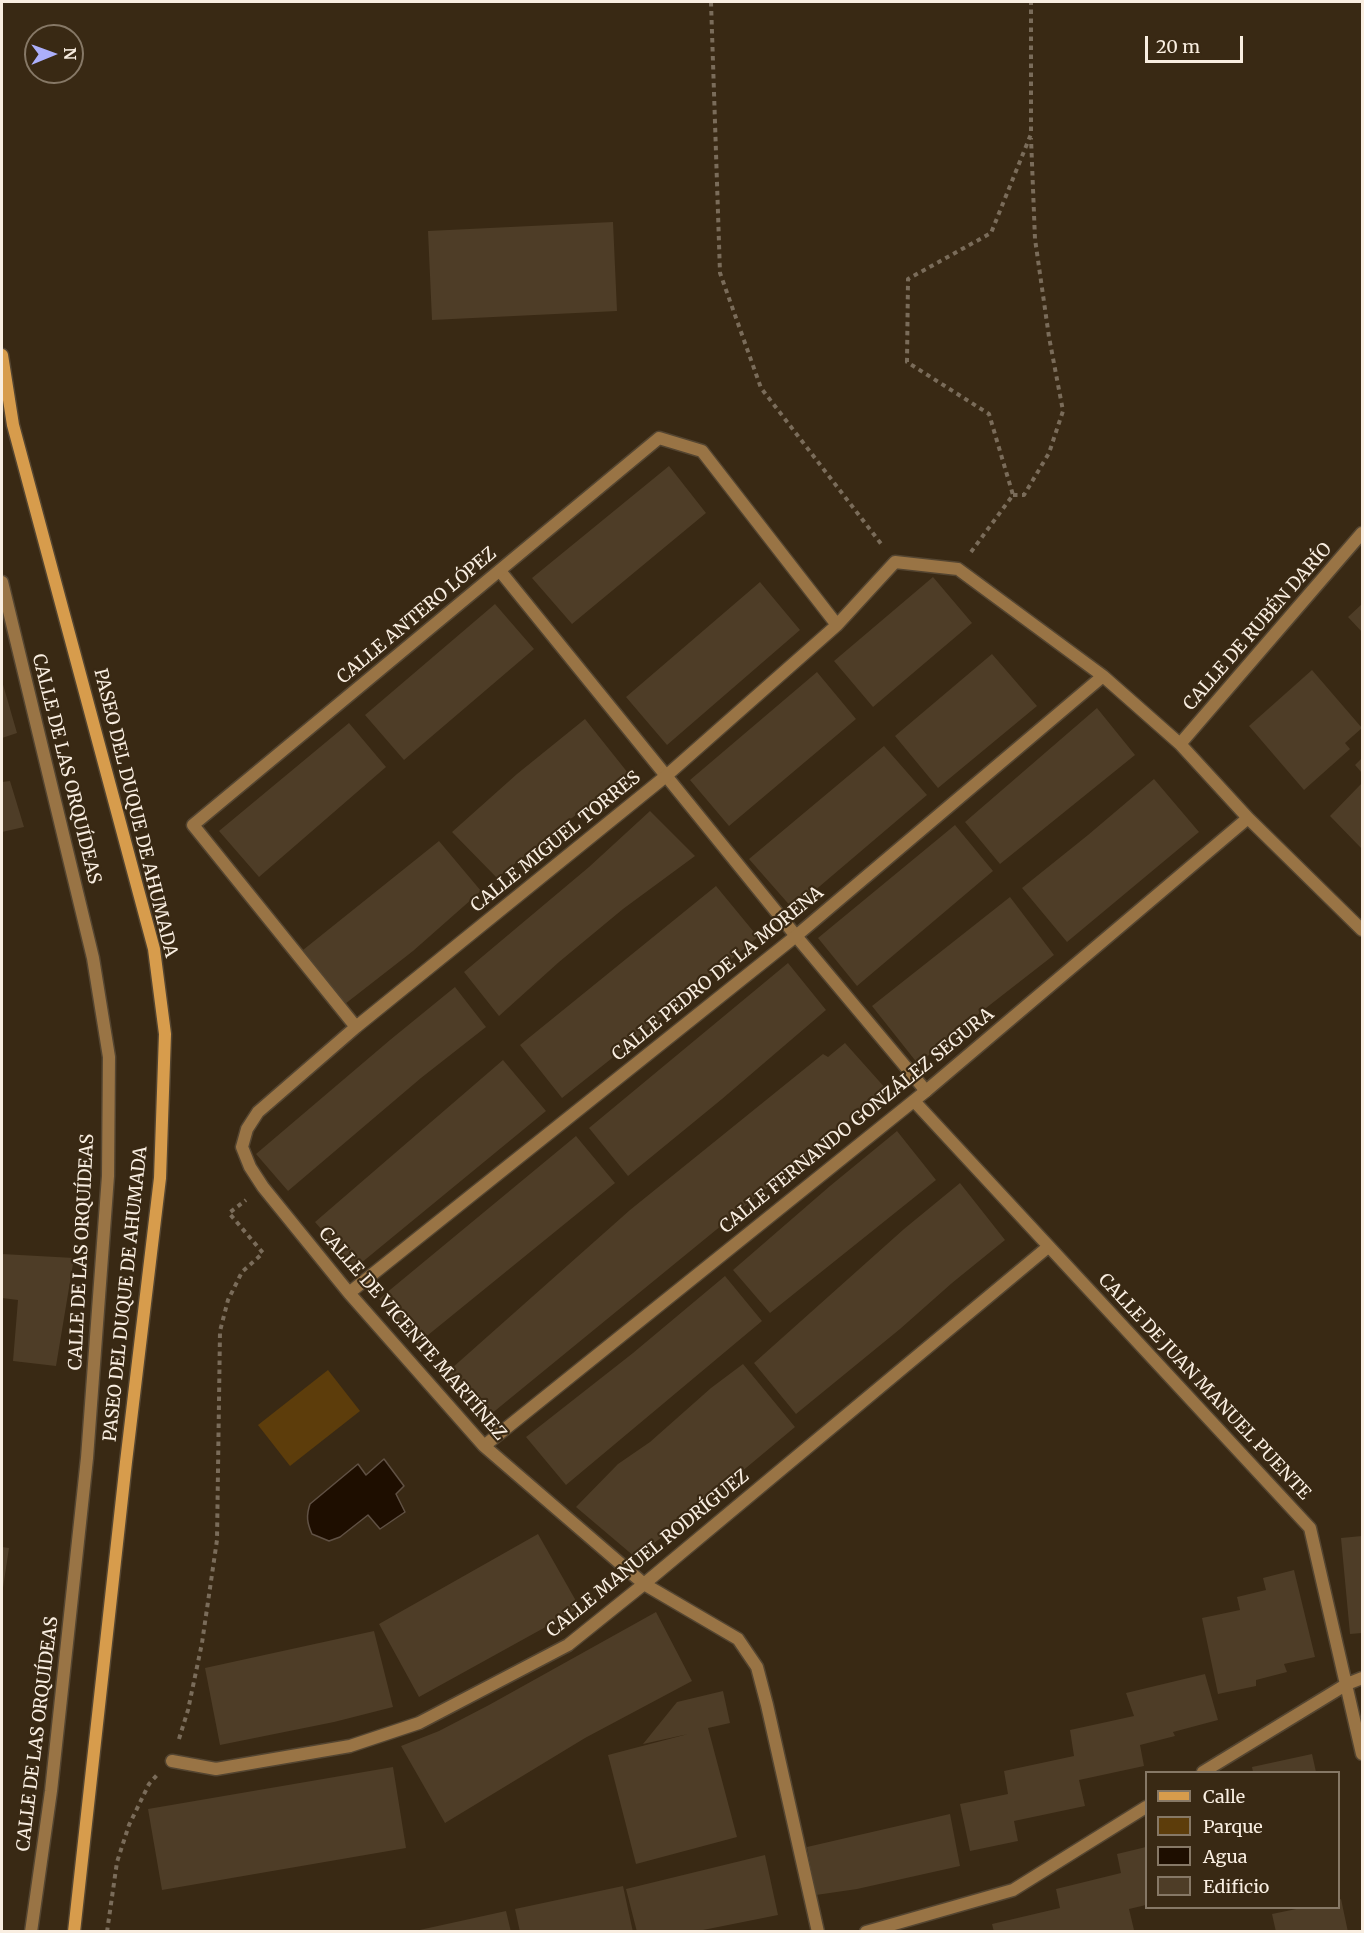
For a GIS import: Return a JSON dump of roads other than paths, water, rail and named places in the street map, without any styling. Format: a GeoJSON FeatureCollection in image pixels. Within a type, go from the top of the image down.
{"type":"FeatureCollection","features":[{"type":"Feature","properties":{"kind":"main road","name":"PASEO DEL DUQUE DE AHUMADA"},"geometry":{"type":"LineString","coordinates":[[2,355],[13,425],[154,949],[165,1034],[160,1178],[74,1932]]}},
{"type":"Feature","properties":{"kind":"street","name":"CALLE ANTERO LÓPEZ"},"geometry":{"type":"LineString","coordinates":[[356,1027],[193,825],[659,438],[702,451],[837,624]]}},
{"type":"Feature","properties":{"kind":"street","name":"CALLE DE RUBÉN DARÍO"},"geometry":{"type":"LineString","coordinates":[[1180,744],[1362,533]]}},
{"type":"Feature","properties":{"kind":"street","name":"CALLE MIGUEL TORRES"},"geometry":{"type":"LineString","coordinates":[[242,1147],[247,1129],[258,1112],[356,1027],[666,776],[837,624],[895,562],[958,569],[1103,676]]}},
{"type":"Feature","properties":{"kind":"street"},"geometry":{"type":"LineString","coordinates":[[500,571],[796,936],[926,1091]]}},
{"type":"Feature","properties":{"kind":"street","name":"CALLE DE LAS ORQUÍDEAS"},"geometry":{"type":"LineString","coordinates":[[2,582],[93,958],[109,1057],[108,1176],[87,1458],[51,1791],[31,1932]]}},
{"type":"Feature","properties":{"kind":"street"},"geometry":{"type":"LineString","coordinates":[[1103,676],[1180,744],[1248,818],[1362,930]]}},
{"type":"Feature","properties":{"kind":"street","name":"CALLE PEDRO DE LA MORENA"},"geometry":{"type":"LineString","coordinates":[[349,1293],[796,936],[1103,676]]}},
{"type":"Feature","properties":{"kind":"street","name":"CALLE FERNANDO GONZÁLEZ SEGURA"},"geometry":{"type":"LineString","coordinates":[[484,1446],[914,1101],[1248,818]]}},
{"type":"Feature","properties":{"kind":"street","name":"CALLE DE JUAN MANUEL PUENTE"},"geometry":{"type":"LineString","coordinates":[[914,1101],[1310,1528],[1362,1754]]}},
{"type":"Feature","properties":{"kind":"street","name":"CALLE DE VICENTE MARTÍNEZ"},"geometry":{"type":"LineString","coordinates":[[242,1147],[250,1167],[263,1187],[349,1293],[484,1446],[644,1584],[738,1639],[757,1667],[818,1932]]}},
{"type":"Feature","properties":{"kind":"street","name":"CALLE MANUEL RODRÍGUEZ"},"geometry":{"type":"LineString","coordinates":[[172,1761],[216,1768],[350,1746],[419,1723],[568,1645],[1048,1247]]}},
{"type":"Feature","properties":{"kind":"street"},"geometry":{"type":"LineString","coordinates":[[1206,1771],[1347,1684],[1362,1678]]}},
{"type":"Feature","properties":{"kind":"street"},"geometry":{"type":"LineString","coordinates":[[866,1932],[1013,1890],[1145,1809]]}},
{"type":"Feature","properties":{"kind":"water"},"geometry":{"type":"Polygon","coordinates":[[[384,1459],[404,1486],[396,1494],[405,1512],[380,1529],[368,1515],[340,1537],[329,1541],[312,1534],[308,1519],[310,1504],[358,1464],[366,1475],[384,1459]]]}}]}
